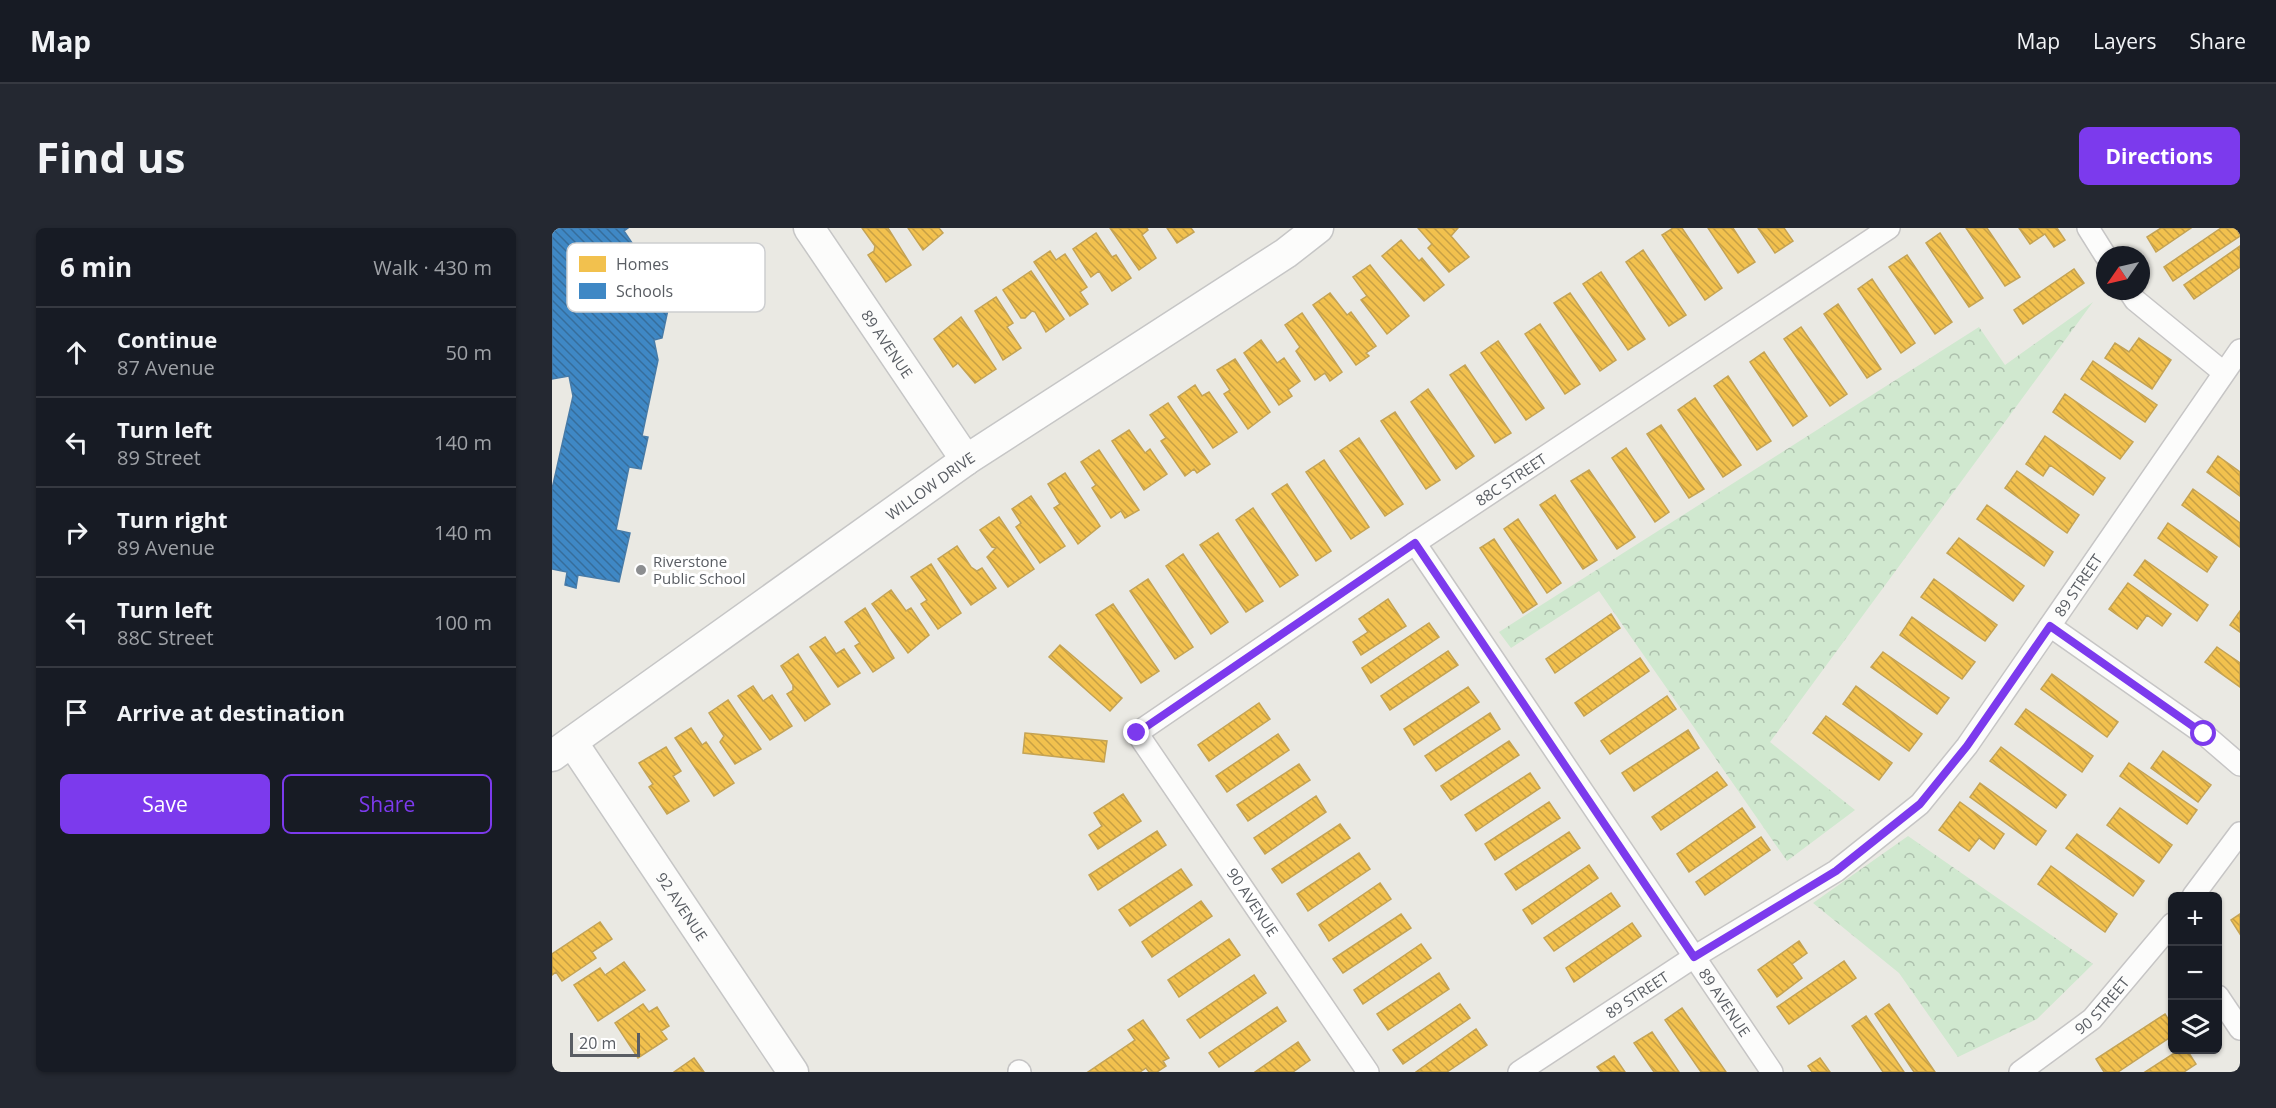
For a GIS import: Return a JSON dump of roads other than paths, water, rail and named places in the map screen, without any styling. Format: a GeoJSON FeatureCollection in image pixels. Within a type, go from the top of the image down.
{"type":"FeatureCollection","features":[{"type":"Feature","properties":{"kind":"street","name":"89 AVENUE"},"geometry":{"type":"LineString","coordinates":[[808,228],[966,460]]}},
{"type":"Feature","properties":{"kind":"street","name":"WILLOW DRIVE"},"geometry":{"type":"LineString","coordinates":[[562,749],[966,460],[1286,253],[1318,228]]}},
{"type":"Feature","properties":{"kind":"street","name":"88C STREET"},"geometry":{"type":"LineString","coordinates":[[1137,733],[1415,543],[1889,228]]}},
{"type":"Feature","properties":{"kind":"street"},"geometry":{"type":"LineString","coordinates":[[2088,228],[2099,246]]}},
{"type":"Feature","properties":{"kind":"street"},"geometry":{"type":"LineString","coordinates":[[2135,300],[2223,372]]}},
{"type":"Feature","properties":{"kind":"street","name":"89 STREET"},"geometry":{"type":"LineString","coordinates":[[1519,1072],[1694,957],[1836,871],[1920,804],[1967,746],[2240,350]]}},
{"type":"Feature","properties":{"kind":"street","name":"89 AVENUE"},"geometry":{"type":"LineString","coordinates":[[1415,543],[1772,1072]]}},
{"type":"Feature","properties":{"kind":"street"},"geometry":{"type":"LineString","coordinates":[[2050,626],[2204,734],[2240,765]]}},
{"type":"Feature","properties":{"kind":"street","name":"90 AVENUE"},"geometry":{"type":"LineString","coordinates":[[1137,733],[1368,1072]]}},
{"type":"Feature","properties":{"kind":"street","name":"92 AVENUE"},"geometry":{"type":"LineString","coordinates":[[562,749],[793,1072]]}},
{"type":"Feature","properties":{"kind":"street"},"geometry":{"type":"LineString","coordinates":[[2197,892],[2240,833]]}},
{"type":"Feature","properties":{"kind":"street","name":"90 STREET"},"geometry":{"type":"LineString","coordinates":[[2020,1072],[2045,1066],[2092,1019],[2168,932]]}},
{"type":"Feature","properties":{"kind":"street"},"geometry":{"type":"LineString","coordinates":[[2220,1000],[2240,1029]]}},
{"type":"Feature","properties":{"kind":"place","name":"Riverstone Public School"},"geometry":{"type":"Point","coordinates":[641,570]}}]}
